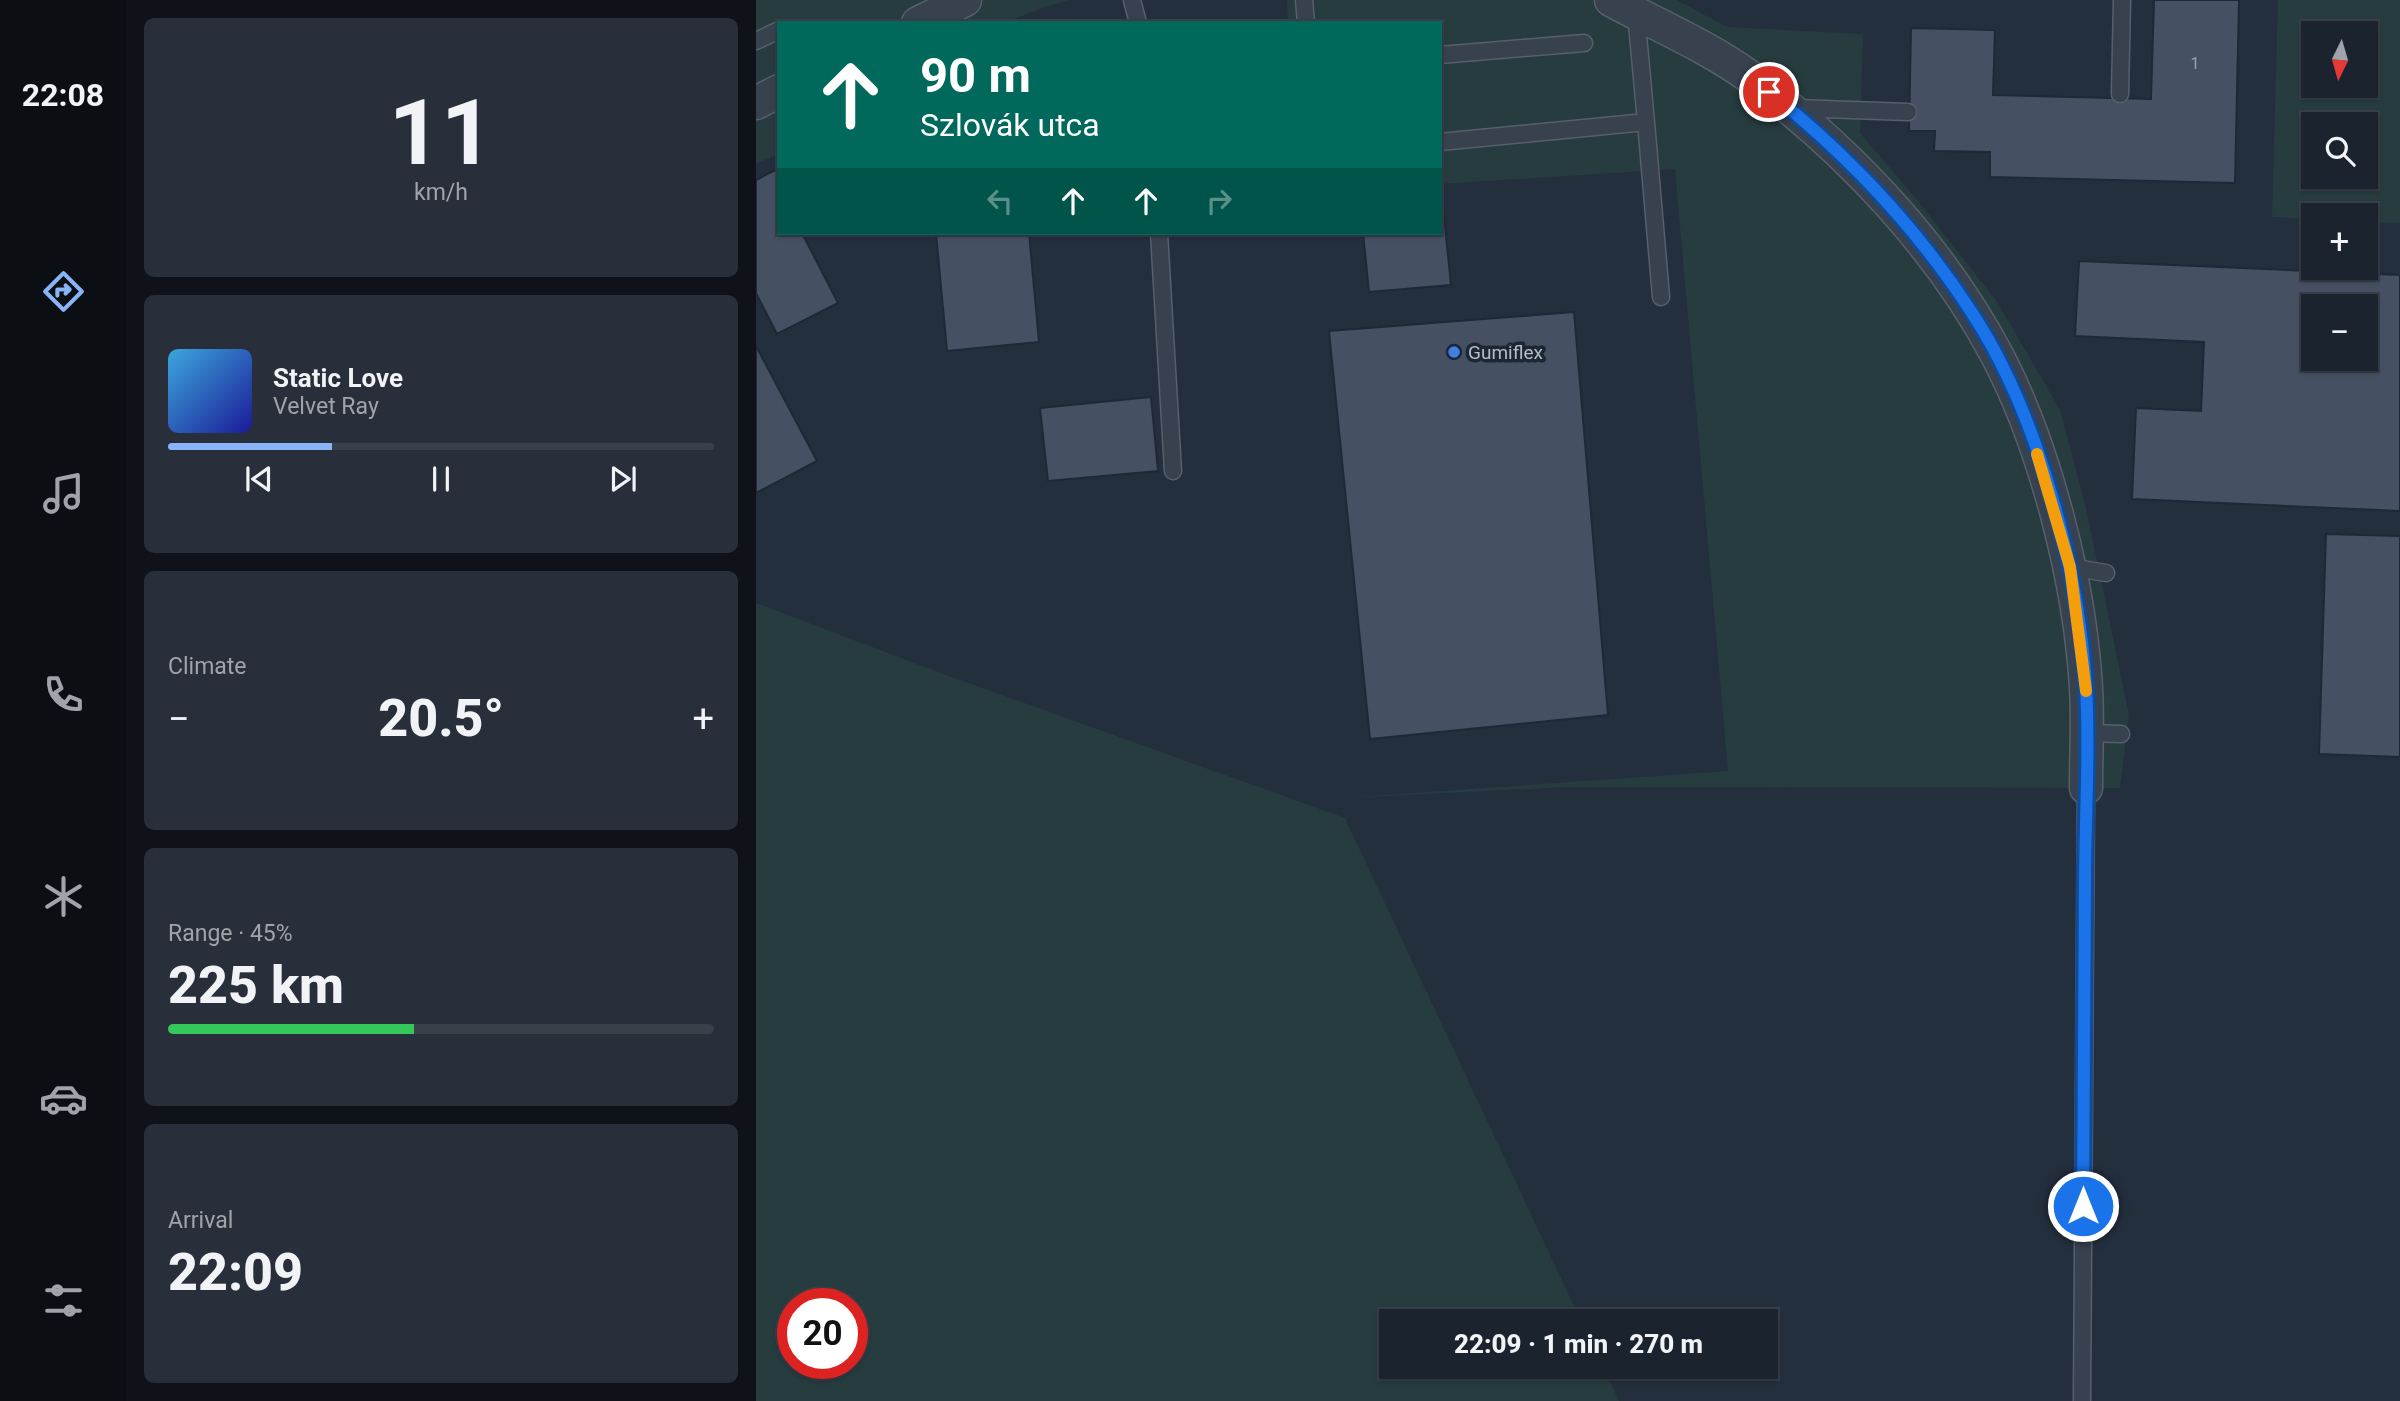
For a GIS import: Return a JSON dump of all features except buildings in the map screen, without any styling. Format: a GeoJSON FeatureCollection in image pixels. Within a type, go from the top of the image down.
{"type":"FeatureCollection","features":[{"type":"Feature","properties":{"kind":"street"},"geometry":{"type":"LineString","coordinates":[[922,21],[965,0]]}},
{"type":"Feature","properties":{"kind":"street"},"geometry":{"type":"LineString","coordinates":[[1624,7],[1725,61],[1789,108],[1847,160],[1920,239],[1975,317],[2016,396],[2051,499],[2070,567],[2086,687],[2086,789]]}},
{"type":"Feature","properties":{"kind":"street"},"geometry":{"type":"LineString","coordinates":[[756,103],[777,92]]}},
{"type":"Feature","properties":{"kind":"lane"},"geometry":{"type":"LineString","coordinates":[[1132,0],[1137,21]]}},
{"type":"Feature","properties":{"kind":"lane"},"geometry":{"type":"LineString","coordinates":[[1304,0],[1306,21]]}},
{"type":"Feature","properties":{"kind":"lane"},"geometry":{"type":"LineString","coordinates":[[2120,94],[2122,0]]}},
{"type":"Feature","properties":{"kind":"lane"},"geometry":{"type":"LineString","coordinates":[[1624,7],[1646,121],[1661,297]]}},
{"type":"Feature","properties":{"kind":"lane"},"geometry":{"type":"LineString","coordinates":[[756,41],[777,31]]}},
{"type":"Feature","properties":{"kind":"lane"},"geometry":{"type":"LineString","coordinates":[[1442,55],[1584,43]]}},
{"type":"Feature","properties":{"kind":"lane"},"geometry":{"type":"LineString","coordinates":[[1789,108],[1908,112]]}},
{"type":"Feature","properties":{"kind":"lane"},"geometry":{"type":"LineString","coordinates":[[1442,142],[1646,121]]}},
{"type":"Feature","properties":{"kind":"lane"},"geometry":{"type":"LineString","coordinates":[[1159,235],[1173,471]]}},
{"type":"Feature","properties":{"kind":"lane"},"geometry":{"type":"LineString","coordinates":[[2070,567],[2106,573]]}},
{"type":"Feature","properties":{"kind":"lane"},"geometry":{"type":"LineString","coordinates":[[2086,733],[2121,734]]}},
{"type":"Feature","properties":{"kind":"lane"},"geometry":{"type":"LineString","coordinates":[[2082,1401],[2086,789]]}},
{"type":"Feature","properties":{"kind":"green space"},"geometry":{"type":"Polygon","coordinates":[[[756,0],[1071,0],[1009,21],[777,21],[777,155],[756,164],[756,0]]]}},
{"type":"Feature","properties":{"kind":"green space"},"geometry":{"type":"Polygon","coordinates":[[[1287,0],[1677,0],[1727,27],[1863,34],[1860,133],[1919,202],[1998,303],[2060,410],[2086,508],[2129,715],[2120,788],[1569,787],[1342,798],[1728,771],[1675,169],[1442,184],[1442,21],[1288,21],[1287,0]]]}},
{"type":"Feature","properties":{"kind":"green space"},"geometry":{"type":"Polygon","coordinates":[[[2278,0],[2400,0],[2400,223],[2378,222],[2378,203],[2301,203],[2301,218],[2272,217],[2278,0]]]}},
{"type":"Feature","properties":{"kind":"green space"},"geometry":{"type":"Polygon","coordinates":[[[756,603],[946,675],[1345,818],[1575,1309],[1379,1309],[1379,1379],[1608,1379],[1619,1401],[756,1401],[756,603]]]}},
{"type":"Feature","properties":{"kind":"slow traffic"},"geometry":{"type":"LineString","coordinates":[[2037,454],[2070,567],[2086,691]]}},
{"type":"Feature","properties":{"kind":"place","name":"Gumiflex"},"geometry":{"type":"Point","coordinates":[1454,352]}},
{"type":"Feature","properties":{"kind":"route"},"geometry":{"type":"LineString","coordinates":[[1769,92],[1847,160],[1920,239],[1975,317],[2016,396],[2055,512],[2070,567],[2086,687],[2083,1206]]}}]}
